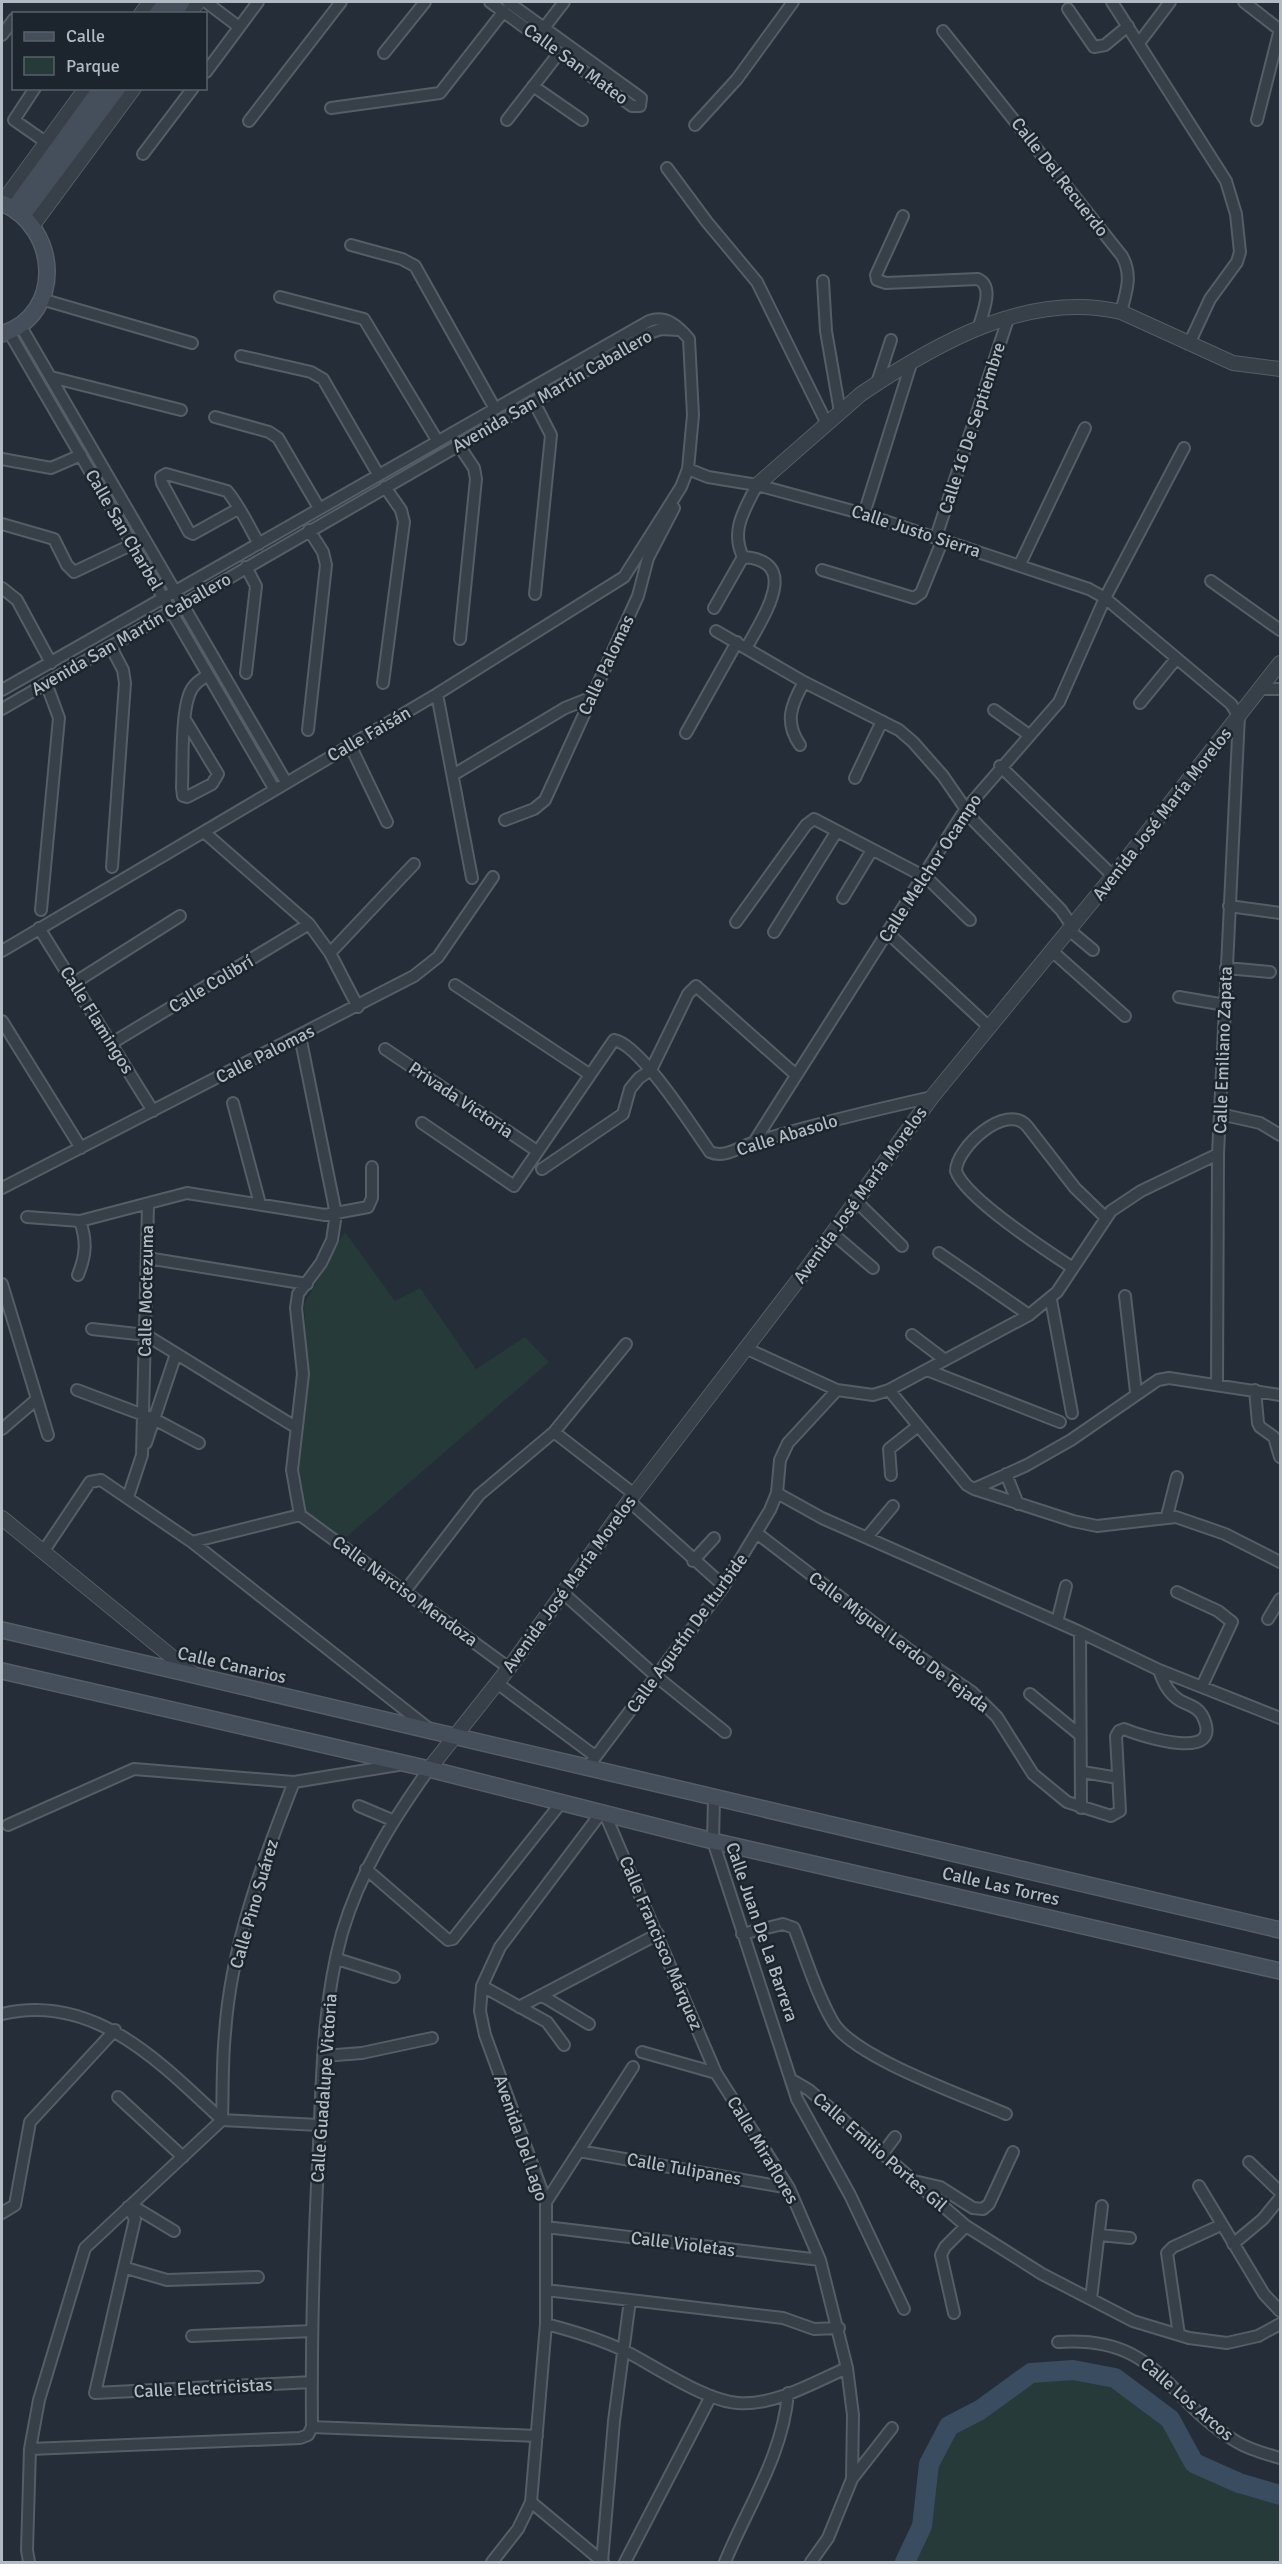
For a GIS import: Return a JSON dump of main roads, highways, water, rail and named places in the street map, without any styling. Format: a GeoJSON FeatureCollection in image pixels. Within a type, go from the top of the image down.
{"type":"FeatureCollection","features":[{"type":"Feature","properties":{"kind":"main road"},"geometry":{"type":"LineString","coordinates":[[15,211],[100,90]]}},
{"type":"Feature","properties":{"kind":"main road"},"geometry":{"type":"LineString","coordinates":[[15,211],[115,90]]}},
{"type":"Feature","properties":{"kind":"main road"},"geometry":{"type":"LineString","coordinates":[[10,330],[41,300],[48,274],[45,247],[15,211]]}},
{"type":"Feature","properties":{"kind":"main road","name":"Calle Canarios"},"geometry":{"type":"LineString","coordinates":[[2,1630],[454,1738],[591,1762],[714,1799]]}},
{"type":"Feature","properties":{"kind":"main road","name":"Calle Juan De La Barrera"},"geometry":{"type":"LineString","coordinates":[[2,1671],[405,1764],[713,1841]]}},
{"type":"Feature","properties":{"kind":"main road","name":"Calle Las Torres"},"geometry":{"type":"LineString","coordinates":[[714,1799],[1280,1926]]}},
{"type":"Feature","properties":{"kind":"main road","name":"Calle Las Torres"},"geometry":{"type":"LineString","coordinates":[[713,1841],[1281,1971]]}},
{"type":"Feature","properties":{"kind":"waterway"},"geometry":{"type":"LineString","coordinates":[[905,2562],[922,2526],[929,2464],[949,2426],[980,2410],[1031,2373],[1073,2370],[1115,2378],[1170,2419],[1194,2463],[1239,2483],[1280,2495]]}}]}
